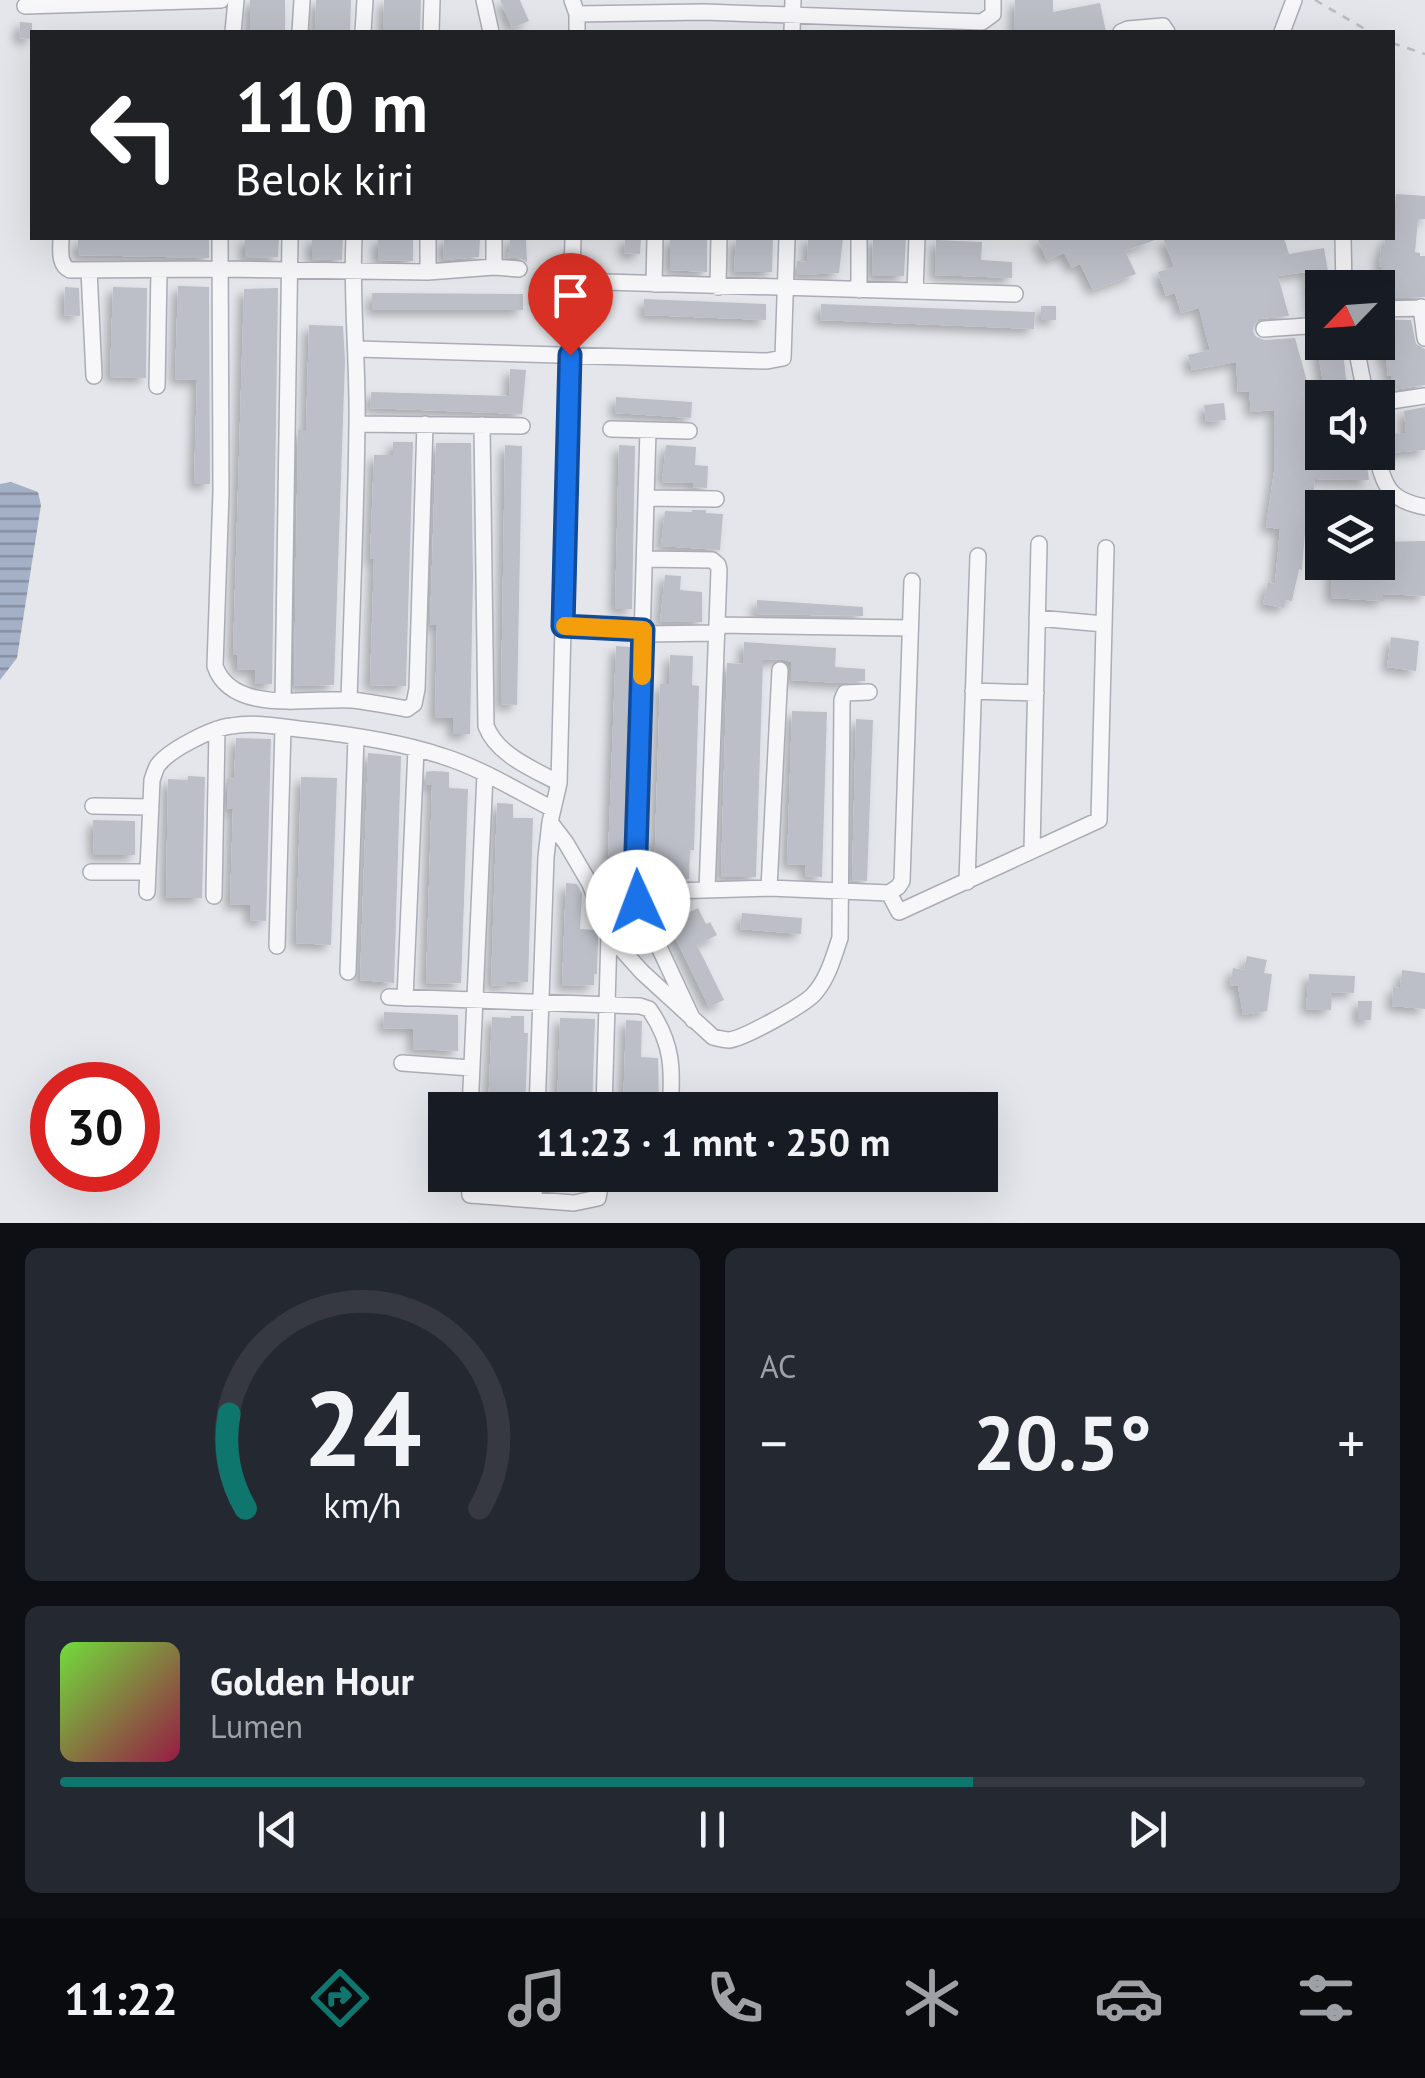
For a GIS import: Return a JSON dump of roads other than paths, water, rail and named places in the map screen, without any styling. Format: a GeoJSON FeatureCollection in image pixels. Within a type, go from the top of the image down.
{"type":"FeatureCollection","features":[{"type":"Feature","properties":{"kind":"street"},"geometry":{"type":"LineString","coordinates":[[25,6],[220,0]]}},
{"type":"Feature","properties":{"kind":"street"},"geometry":{"type":"LineString","coordinates":[[232,30],[236,0]]}},
{"type":"Feature","properties":{"kind":"street"},"geometry":{"type":"LineString","coordinates":[[300,30],[302,0]]}},
{"type":"Feature","properties":{"kind":"street"},"geometry":{"type":"LineString","coordinates":[[363,30],[365,0]]}},
{"type":"Feature","properties":{"kind":"street"},"geometry":{"type":"LineString","coordinates":[[432,0],[432,30]]}},
{"type":"Feature","properties":{"kind":"street"},"geometry":{"type":"LineString","coordinates":[[484,0],[491,30]]}},
{"type":"Feature","properties":{"kind":"street"},"geometry":{"type":"LineString","coordinates":[[574,7],[982,22],[993,14],[993,0]]}},
{"type":"Feature","properties":{"kind":"street"},"geometry":{"type":"LineString","coordinates":[[1283,30],[1294,0]]}},
{"type":"Feature","properties":{"kind":"street"},"geometry":{"type":"LineString","coordinates":[[1126,30],[1163,26],[1166,30]]}},
{"type":"Feature","properties":{"kind":"street"},"geometry":{"type":"LineString","coordinates":[[61,240],[64,268],[88,270],[519,270]]}},
{"type":"Feature","properties":{"kind":"street"},"geometry":{"type":"LineString","coordinates":[[220,240],[221,492],[215,666],[219,677],[231,688],[252,698],[349,700],[408,709],[414,704],[425,424]]}},
{"type":"Feature","properties":{"kind":"street"},"geometry":{"type":"LineString","coordinates":[[283,700],[290,240]]}},
{"type":"Feature","properties":{"kind":"street"},"geometry":{"type":"LineString","coordinates":[[349,700],[357,424],[354,240]]}},
{"type":"Feature","properties":{"kind":"street"},"geometry":{"type":"LineString","coordinates":[[428,240],[428,272]]}},
{"type":"Feature","properties":{"kind":"street"},"geometry":{"type":"LineString","coordinates":[[494,240],[494,267]]}},
{"type":"Feature","properties":{"kind":"street"},"geometry":{"type":"LineString","coordinates":[[538,1092],[546,857],[559,783],[573,240]]}},
{"type":"Feature","properties":{"kind":"street"},"geometry":{"type":"LineString","coordinates":[[654,284],[655,240]]}},
{"type":"Feature","properties":{"kind":"street"},"geometry":{"type":"LineString","coordinates":[[718,286],[719,240]]}},
{"type":"Feature","properties":{"kind":"street"},"geometry":{"type":"LineString","coordinates":[[357,349],[782,358],[787,240]]}},
{"type":"Feature","properties":{"kind":"street"},"geometry":{"type":"LineString","coordinates":[[858,290],[860,240]]}},
{"type":"Feature","properties":{"kind":"street"},"geometry":{"type":"LineString","coordinates":[[916,292],[917,240]]}},
{"type":"Feature","properties":{"kind":"street"},"geometry":{"type":"LineString","coordinates":[[1343,240],[1344,270]]}},
{"type":"Feature","properties":{"kind":"street"},"geometry":{"type":"LineString","coordinates":[[88,270],[94,376]]}},
{"type":"Feature","properties":{"kind":"street"},"geometry":{"type":"LineString","coordinates":[[156,386],[159,270]]}},
{"type":"Feature","properties":{"kind":"street"},"geometry":{"type":"LineString","coordinates":[[572,281],[1015,294]]}},
{"type":"Feature","properties":{"kind":"street"},"geometry":{"type":"LineString","coordinates":[[1395,308],[1423,307],[1425,338]]}},
{"type":"Feature","properties":{"kind":"street"},"geometry":{"type":"LineString","coordinates":[[1264,329],[1305,326]]}},
{"type":"Feature","properties":{"kind":"street"},"geometry":{"type":"LineString","coordinates":[[1395,401],[1425,396]]}},
{"type":"Feature","properties":{"kind":"street"},"geometry":{"type":"LineString","coordinates":[[357,424],[522,426]]}},
{"type":"Feature","properties":{"kind":"street"},"geometry":{"type":"LineString","coordinates":[[482,425],[486,726],[495,742],[520,763],[559,783]]}},
{"type":"Feature","properties":{"kind":"street"},"geometry":{"type":"LineString","coordinates":[[611,429],[689,431]]}},
{"type":"Feature","properties":{"kind":"street"},"geometry":{"type":"LineString","coordinates":[[648,430],[637,892],[655,941],[693,1020]]}},
{"type":"Feature","properties":{"kind":"street"},"geometry":{"type":"LineString","coordinates":[[1381,470],[1394,497],[1425,507]]}},
{"type":"Feature","properties":{"kind":"street"},"geometry":{"type":"LineString","coordinates":[[646,498],[716,498]]}},
{"type":"Feature","properties":{"kind":"street"},"geometry":{"type":"LineString","coordinates":[[1032,850],[1038,544]]}},
{"type":"Feature","properties":{"kind":"street"},"geometry":{"type":"LineString","coordinates":[[889,892],[900,912],[1099,820],[1106,548]]}},
{"type":"Feature","properties":{"kind":"street"},"geometry":{"type":"LineString","coordinates":[[967,882],[978,556]]}},
{"type":"Feature","properties":{"kind":"street"},"geometry":{"type":"LineString","coordinates":[[645,559],[712,560],[719,570],[707,890]]}},
{"type":"Feature","properties":{"kind":"street"},"geometry":{"type":"LineString","coordinates":[[637,892],[769,888],[889,892],[898,887],[902,881],[912,582]]}},
{"type":"Feature","properties":{"kind":"street"},"geometry":{"type":"LineString","coordinates":[[1037,618],[1104,624]]}},
{"type":"Feature","properties":{"kind":"street"},"geometry":{"type":"LineString","coordinates":[[563,626],[643,632],[910,628]]}},
{"type":"Feature","properties":{"kind":"street"},"geometry":{"type":"LineString","coordinates":[[769,888],[780,670]]}},
{"type":"Feature","properties":{"kind":"street"},"geometry":{"type":"LineString","coordinates":[[973,691],[1036,693]]}},
{"type":"Feature","properties":{"kind":"street"},"geometry":{"type":"LineString","coordinates":[[147,892],[152,780],[158,765],[182,747],[233,725],[283,727],[416,749],[444,756],[484,774],[551,815],[590,884],[609,934],[642,972],[713,1037],[739,1038],[796,1008],[812,996],[828,974],[840,938],[842,700],[850,692],[869,692]]}},
{"type":"Feature","properties":{"kind":"street"},"geometry":{"type":"LineString","coordinates":[[277,946],[283,727]]}},
{"type":"Feature","properties":{"kind":"street"},"geometry":{"type":"LineString","coordinates":[[214,896],[218,729]]}},
{"type":"Feature","properties":{"kind":"street"},"geometry":{"type":"LineString","coordinates":[[348,972],[356,737]]}},
{"type":"Feature","properties":{"kind":"street"},"geometry":{"type":"LineString","coordinates":[[416,749],[397,997],[640,1006],[655,1018],[671,1054],[670,1092]]}},
{"type":"Feature","properties":{"kind":"street"},"geometry":{"type":"LineString","coordinates":[[470,1092],[484,774]]}},
{"type":"Feature","properties":{"kind":"street"},"geometry":{"type":"LineString","coordinates":[[92,806],[150,807]]}},
{"type":"Feature","properties":{"kind":"street"},"geometry":{"type":"LineString","coordinates":[[91,872],[148,872]]}},
{"type":"Feature","properties":{"kind":"street"},"geometry":{"type":"LineString","coordinates":[[605,1092],[609,934]]}},
{"type":"Feature","properties":{"kind":"street"},"geometry":{"type":"LineString","coordinates":[[402,1063],[471,1068]]}},
{"type":"Feature","properties":{"kind":"street"},"geometry":{"type":"LineString","coordinates":[[470,1192],[574,1203],[592,1201],[599,1192]]}},
{"type":"Feature","properties":{"kind":"street"},"geometry":{"type":"LineString","coordinates":[[534,1192],[534,1200]]}},
{"type":"Feature","properties":{"kind":"water"},"geometry":{"type":"Polygon","coordinates":[[[11,482],[38,492],[41,505],[17,658],[0,680],[0,484],[11,482]]]}}]}
